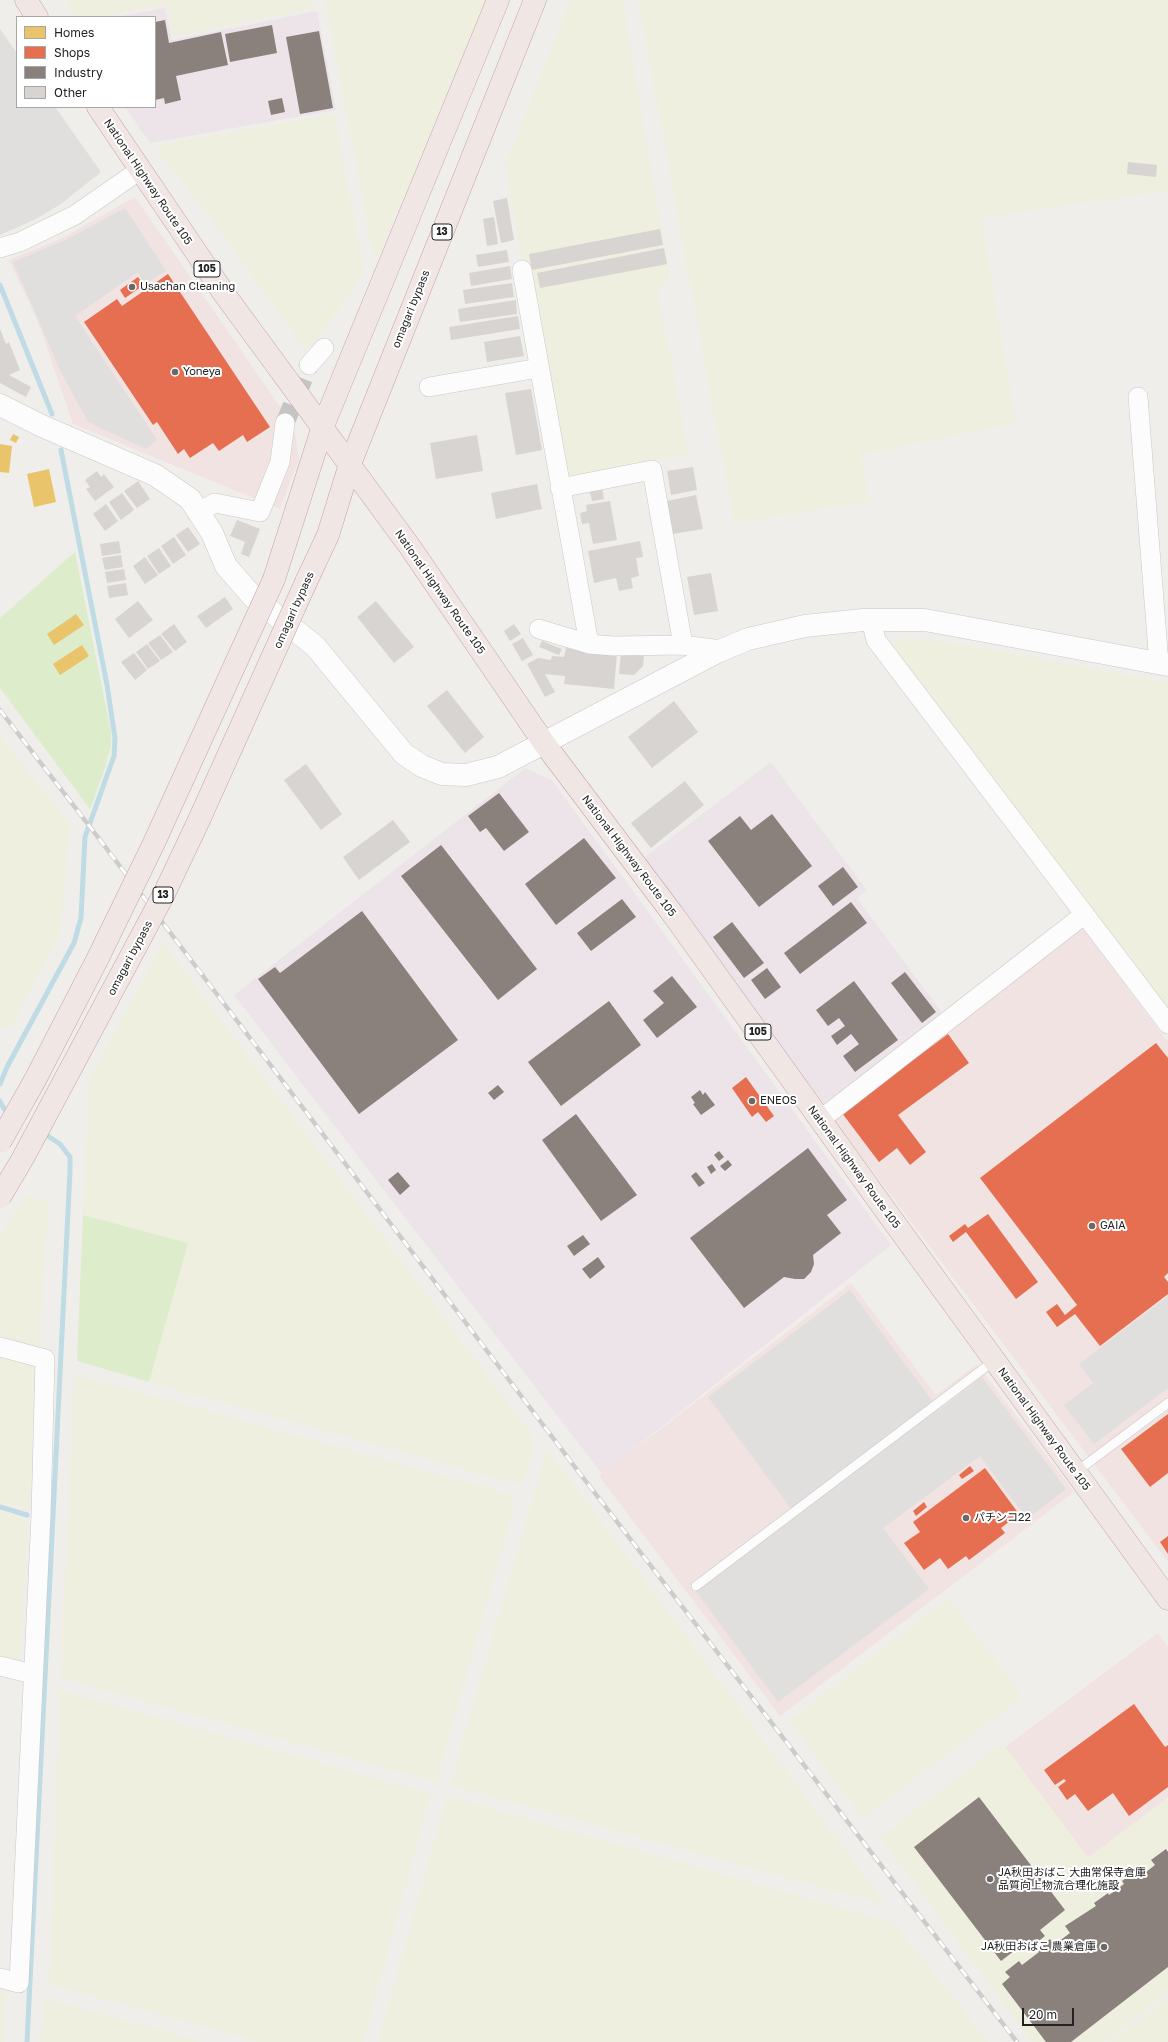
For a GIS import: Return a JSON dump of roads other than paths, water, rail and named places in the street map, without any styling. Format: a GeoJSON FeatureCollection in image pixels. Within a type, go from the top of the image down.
{"type":"FeatureCollection","features":[{"type":"Feature","properties":{"kind":"highway"},"geometry":{"type":"LineString","coordinates":[[26,0],[36,16]]}},
{"type":"Feature","properties":{"kind":"highway"},"geometry":{"type":"LineString","coordinates":[[0,1142],[35,1080],[104,946],[156,838],[274,579],[323,426],[498,0]]}},
{"type":"Feature","properties":{"kind":"highway","name":"omagari bypass"},"geometry":{"type":"LineString","coordinates":[[0,1197],[38,1131],[164,894],[206,807],[328,535],[350,464],[535,0]]}},
{"type":"Feature","properties":{"kind":"highway","name":"National Highway Route 105"},"geometry":{"type":"LineString","coordinates":[[99,108],[225,296],[323,426],[410,547],[544,743],[672,913],[820,1120],[1168,1599]]}},
{"type":"Feature","properties":{"kind":"street"},"geometry":{"type":"LineString","coordinates":[[0,248],[20,242],[75,216],[140,170]]}},
{"type":"Feature","properties":{"kind":"street"},"geometry":{"type":"LineString","coordinates":[[522,270],[588,644]]}},
{"type":"Feature","properties":{"kind":"street"},"geometry":{"type":"LineString","coordinates":[[309,365],[324,348]]}},
{"type":"Feature","properties":{"kind":"street"},"geometry":{"type":"LineString","coordinates":[[429,387],[539,368]]}},
{"type":"Feature","properties":{"kind":"street"},"geometry":{"type":"LineString","coordinates":[[0,405],[42,426],[155,475],[190,499],[212,533],[226,566],[254,598],[315,646],[404,754],[422,766],[442,774],[466,775],[498,767],[721,650],[748,639],[805,626],[871,620],[925,620],[1164,664],[1138,397]]}},
{"type":"Feature","properties":{"kind":"street"},"geometry":{"type":"LineString","coordinates":[[198,512],[215,503],[260,512],[280,462],[285,423]]}},
{"type":"Feature","properties":{"kind":"street"},"geometry":{"type":"LineString","coordinates":[[560,488],[652,470],[683,645]]}},
{"type":"Feature","properties":{"kind":"street"},"geometry":{"type":"LineString","coordinates":[[871,620],[876,640],[1168,1024]]}},
{"type":"Feature","properties":{"kind":"street"},"geometry":{"type":"LineString","coordinates":[[539,629],[588,644],[612,646],[683,645],[721,650]]}},
{"type":"Feature","properties":{"kind":"street"},"geometry":{"type":"LineString","coordinates":[[820,1120],[1085,914]]}},
{"type":"Feature","properties":{"kind":"street"},"geometry":{"type":"LineString","coordinates":[[0,1347],[45,1359],[41,1515],[32,1674],[19,1983],[0,1978]]}},
{"type":"Feature","properties":{"kind":"street"},"geometry":{"type":"LineString","coordinates":[[0,1666],[32,1674]]}},
{"type":"Feature","properties":{"kind":"lane"},"geometry":{"type":"LineString","coordinates":[[696,1586],[995,1360]]}},
{"type":"Feature","properties":{"kind":"lane"},"geometry":{"type":"LineString","coordinates":[[1076,1472],[1168,1403]]}},
{"type":"Feature","properties":{"kind":"waterway"},"geometry":{"type":"LineString","coordinates":[[0,285],[52,414]]}},
{"type":"Feature","properties":{"kind":"waterway"},"geometry":{"type":"LineString","coordinates":[[0,1084],[7,1067],[74,943],[81,918],[85,837],[114,756],[115,738],[107,685],[61,450]]}},
{"type":"Feature","properties":{"kind":"waterway"},"geometry":{"type":"LineString","coordinates":[[0,1101],[4,1109],[11,1113]]}},
{"type":"Feature","properties":{"kind":"waterway"},"geometry":{"type":"LineString","coordinates":[[27,2042],[70,1171],[70,1157],[60,1144],[42,1132]]}},
{"type":"Feature","properties":{"kind":"waterway"},"geometry":{"type":"LineString","coordinates":[[0,1507],[27,1515]]}},
{"type":"Feature","properties":{"kind":"tunnel"},"geometry":{"type":"LineString","coordinates":[[285,423],[309,365]]}},
{"type":"Feature","properties":{"kind":"railway"},"geometry":{"type":"LineString","coordinates":[[0,710],[578,1471],[1017,2042]]}},
{"type":"Feature","properties":{"kind":"place","name":"Usachan Cleaning"},"geometry":{"type":"Point","coordinates":[132,287]}},
{"type":"Feature","properties":{"kind":"place","name":"Yoneya"},"geometry":{"type":"Point","coordinates":[175,372]}},
{"type":"Feature","properties":{"kind":"place","name":"ENEOS"},"geometry":{"type":"Point","coordinates":[752,1101]}},
{"type":"Feature","properties":{"kind":"place","name":"GAIA"},"geometry":{"type":"Point","coordinates":[1092,1226]}},
{"type":"Feature","properties":{"kind":"place","name":"パチンコ22"},"geometry":{"type":"Point","coordinates":[966,1518]}},
{"type":"Feature","properties":{"kind":"place","name":"JA秋田おばこ 大曲常保寺倉庫 品質向上物流合理化施設"},"geometry":{"type":"Point","coordinates":[990,1879]}},
{"type":"Feature","properties":{"kind":"place","name":"JA秋田おばこ 農業倉庫"},"geometry":{"type":"Point","coordinates":[1104,1947]}}]}
